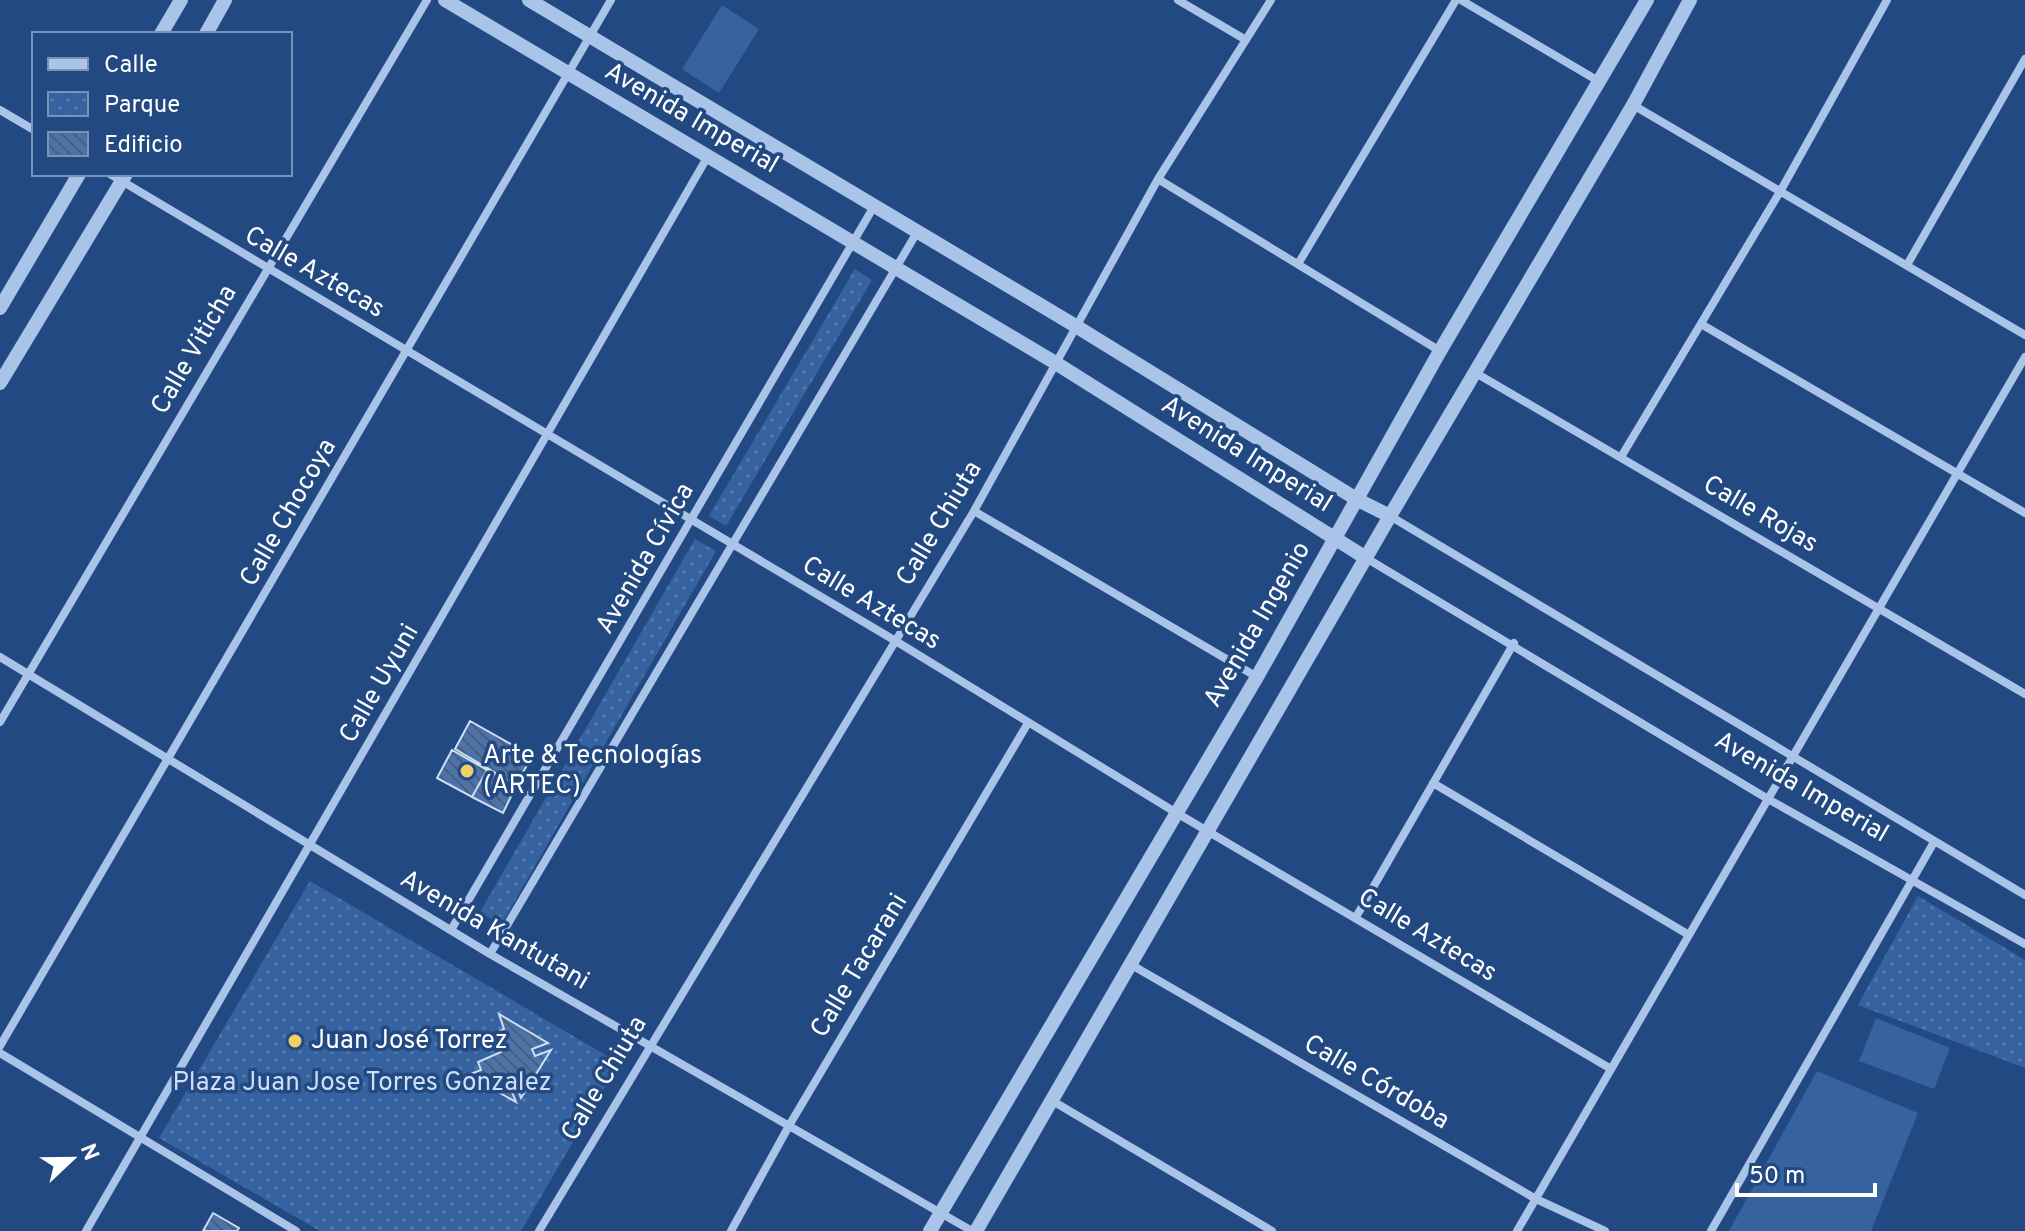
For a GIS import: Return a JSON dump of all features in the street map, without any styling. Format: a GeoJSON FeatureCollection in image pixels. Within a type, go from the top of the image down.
{"type":"FeatureCollection","features":[{"type":"Feature","properties":{"kind":"street"},"geometry":{"type":"LineString","coordinates":[[162,32],[181,0]]}},
{"type":"Feature","properties":{"kind":"street"},"geometry":{"type":"LineString","coordinates":[[207,32],[225,0]]}},
{"type":"Feature","properties":{"kind":"street","name":"Calle Viticha"},"geometry":{"type":"LineString","coordinates":[[0,722],[427,0]]}},
{"type":"Feature","properties":{"kind":"street","name":"Avenida Imperial"},"geometry":{"type":"LineString","coordinates":[[445,0],[1054,362],[1335,540],[1514,643],[1768,799],[2025,944]]}},
{"type":"Feature","properties":{"kind":"street","name":"Avenida Imperial"},"geometry":{"type":"LineString","coordinates":[[529,0],[916,234],[1074,325],[1358,500],[1390,516],[2025,895]]}},
{"type":"Feature","properties":{"kind":"street","name":"Calle Chocoya"},"geometry":{"type":"LineString","coordinates":[[0,1046],[611,0]]}},
{"type":"Feature","properties":{"kind":"street"},"geometry":{"type":"LineString","coordinates":[[1178,0],[1246,40]]}},
{"type":"Feature","properties":{"kind":"street","name":"Calle Chiuta"},"geometry":{"type":"LineString","coordinates":[[539,1231],[974,511],[1074,325],[1158,179],[1271,0]]}},
{"type":"Feature","properties":{"kind":"street"},"geometry":{"type":"LineString","coordinates":[[1298,264],[1459,0],[1600,82]]}},
{"type":"Feature","properties":{"kind":"street","name":"Avenida Ingenio"},"geometry":{"type":"LineString","coordinates":[[930,1231],[1257,677],[1440,351],[1647,0]]}},
{"type":"Feature","properties":{"kind":"street"},"geometry":{"type":"LineString","coordinates":[[974,1231],[1633,105],[1690,0]]}},
{"type":"Feature","properties":{"kind":"street"},"geometry":{"type":"LineString","coordinates":[[1621,457],[1781,190],[1887,0]]}},
{"type":"Feature","properties":{"kind":"street"},"geometry":{"type":"LineString","coordinates":[[1907,265],[2025,59]]}},
{"type":"Feature","properties":{"kind":"street"},"geometry":{"type":"LineString","coordinates":[[1633,105],[2025,335]]}},
{"type":"Feature","properties":{"kind":"street"},"geometry":{"type":"LineString","coordinates":[[0,110],[32,129]]}},
{"type":"Feature","properties":{"kind":"street","name":"Calle Uyuni"},"geometry":{"type":"LineString","coordinates":[[86,1231],[708,156]]}},
{"type":"Feature","properties":{"kind":"street"},"geometry":{"type":"LineString","coordinates":[[0,308],[78,176]]}},
{"type":"Feature","properties":{"kind":"street"},"geometry":{"type":"LineString","coordinates":[[0,383],[119,176]]}},
{"type":"Feature","properties":{"kind":"street","name":"Calle Aztecas"},"geometry":{"type":"LineString","coordinates":[[119,176],[266,269],[1611,1069]]}},
{"type":"Feature","properties":{"kind":"street"},"geometry":{"type":"LineString","coordinates":[[1158,179],[1440,351]]}},
{"type":"Feature","properties":{"kind":"street","name":"Avenida Cívica"},"geometry":{"type":"LineString","coordinates":[[451,930],[873,208]]}},
{"type":"Feature","properties":{"kind":"street"},"geometry":{"type":"LineString","coordinates":[[490,954],[916,234]]}},
{"type":"Feature","properties":{"kind":"street"},"geometry":{"type":"LineString","coordinates":[[1701,324],[2025,513]]}},
{"type":"Feature","properties":{"kind":"street"},"geometry":{"type":"LineString","coordinates":[[1517,1231],[2025,357]]}},
{"type":"Feature","properties":{"kind":"street","name":"Calle Rojas"},"geometry":{"type":"LineString","coordinates":[[1474,372],[2025,694]]}},
{"type":"Feature","properties":{"kind":"street"},"geometry":{"type":"LineString","coordinates":[[974,511],[1257,677]]}},
{"type":"Feature","properties":{"kind":"street"},"geometry":{"type":"LineString","coordinates":[[1356,917],[1514,643]]}},
{"type":"Feature","properties":{"kind":"street","name":"Avenida Kantutani"},"geometry":{"type":"LineString","coordinates":[[0,657],[490,954],[974,1231]]}},
{"type":"Feature","properties":{"kind":"street","name":"Calle Tacarani"},"geometry":{"type":"LineString","coordinates":[[731,1231],[790,1124],[1028,723]]}},
{"type":"Feature","properties":{"kind":"street"},"geometry":{"type":"LineString","coordinates":[[1433,783],[1689,935]]}},
{"type":"Feature","properties":{"kind":"street"},"geometry":{"type":"LineString","coordinates":[[1711,1231],[1934,842]]}},
{"type":"Feature","properties":{"kind":"street","name":"Calle Córdoba"},"geometry":{"type":"LineString","coordinates":[[1130,964],[1536,1199],[1605,1231]]}},
{"type":"Feature","properties":{"kind":"street"},"geometry":{"type":"LineString","coordinates":[[0,1053],[296,1231]]}},
{"type":"Feature","properties":{"kind":"street"},"geometry":{"type":"LineString","coordinates":[[1051,1100],[1272,1231]]}},
{"type":"Feature","properties":{"kind":"green space"},"geometry":{"type":"Polygon","coordinates":[[[722,5],[759,29],[719,93],[682,69],[722,5]]]}},
{"type":"Feature","properties":{"kind":"green space"},"geometry":{"type":"Polygon","coordinates":[[[855,269],[872,280],[726,526],[709,516],[855,269]]]}},
{"type":"Feature","properties":{"kind":"green space"},"geometry":{"type":"Polygon","coordinates":[[[695,539],[716,551],[501,925],[480,912],[695,539]]]}},
{"type":"Feature","properties":{"kind":"green space","name":"Plaza Juan Jose Torres Gonzalez"},"geometry":{"type":"Polygon","coordinates":[[[310,881],[619,1063],[521,1231],[320,1231],[159,1138],[310,881]]]}},
{"type":"Feature","properties":{"kind":"green space"},"geometry":{"type":"Polygon","coordinates":[[[1918,896],[2025,960],[2025,1068],[1858,1005],[1918,896]]]}},
{"type":"Feature","properties":{"kind":"green space"},"geometry":{"type":"Polygon","coordinates":[[[1876,1018],[1950,1048],[1934,1089],[1859,1061],[1876,1018]]]}},
{"type":"Feature","properties":{"kind":"green space"},"geometry":{"type":"Polygon","coordinates":[[[1817,1071],[1918,1113],[1871,1231],[1729,1231],[1817,1071]]]}},
{"type":"Feature","properties":{"kind":"building"},"geometry":{"type":"Polygon","coordinates":[[[470,721],[532,756],[516,785],[455,749],[470,721]]]}},
{"type":"Feature","properties":{"kind":"building"},"geometry":{"type":"Polygon","coordinates":[[[452,750],[487,770],[472,797],[437,778],[452,750]]]}},
{"type":"Feature","properties":{"kind":"building"},"geometry":{"type":"Polygon","coordinates":[[[487,770],[516,786],[503,813],[472,797],[487,770]]]}},
{"type":"Feature","properties":{"kind":"building"},"geometry":{"type":"Polygon","coordinates":[[[499,1014],[548,1043],[532,1049],[535,1056],[551,1050],[521,1098],[516,1084],[510,1087],[516,1102],[468,1075],[481,1070],[478,1062],[501,1052],[494,1034],[504,1029],[499,1014]]]}},
{"type":"Feature","properties":{"kind":"building"},"geometry":{"type":"Polygon","coordinates":[[[213,1213],[239,1228],[237,1231],[203,1231],[213,1213]]]}},
{"type":"Feature","properties":{"kind":"place","name":"Arte & Tecnologías (ARTEC)"},"geometry":{"type":"Point","coordinates":[467,771]}},
{"type":"Feature","properties":{"kind":"place","name":"Juan José Torrez"},"geometry":{"type":"Point","coordinates":[295,1041]}}]}
